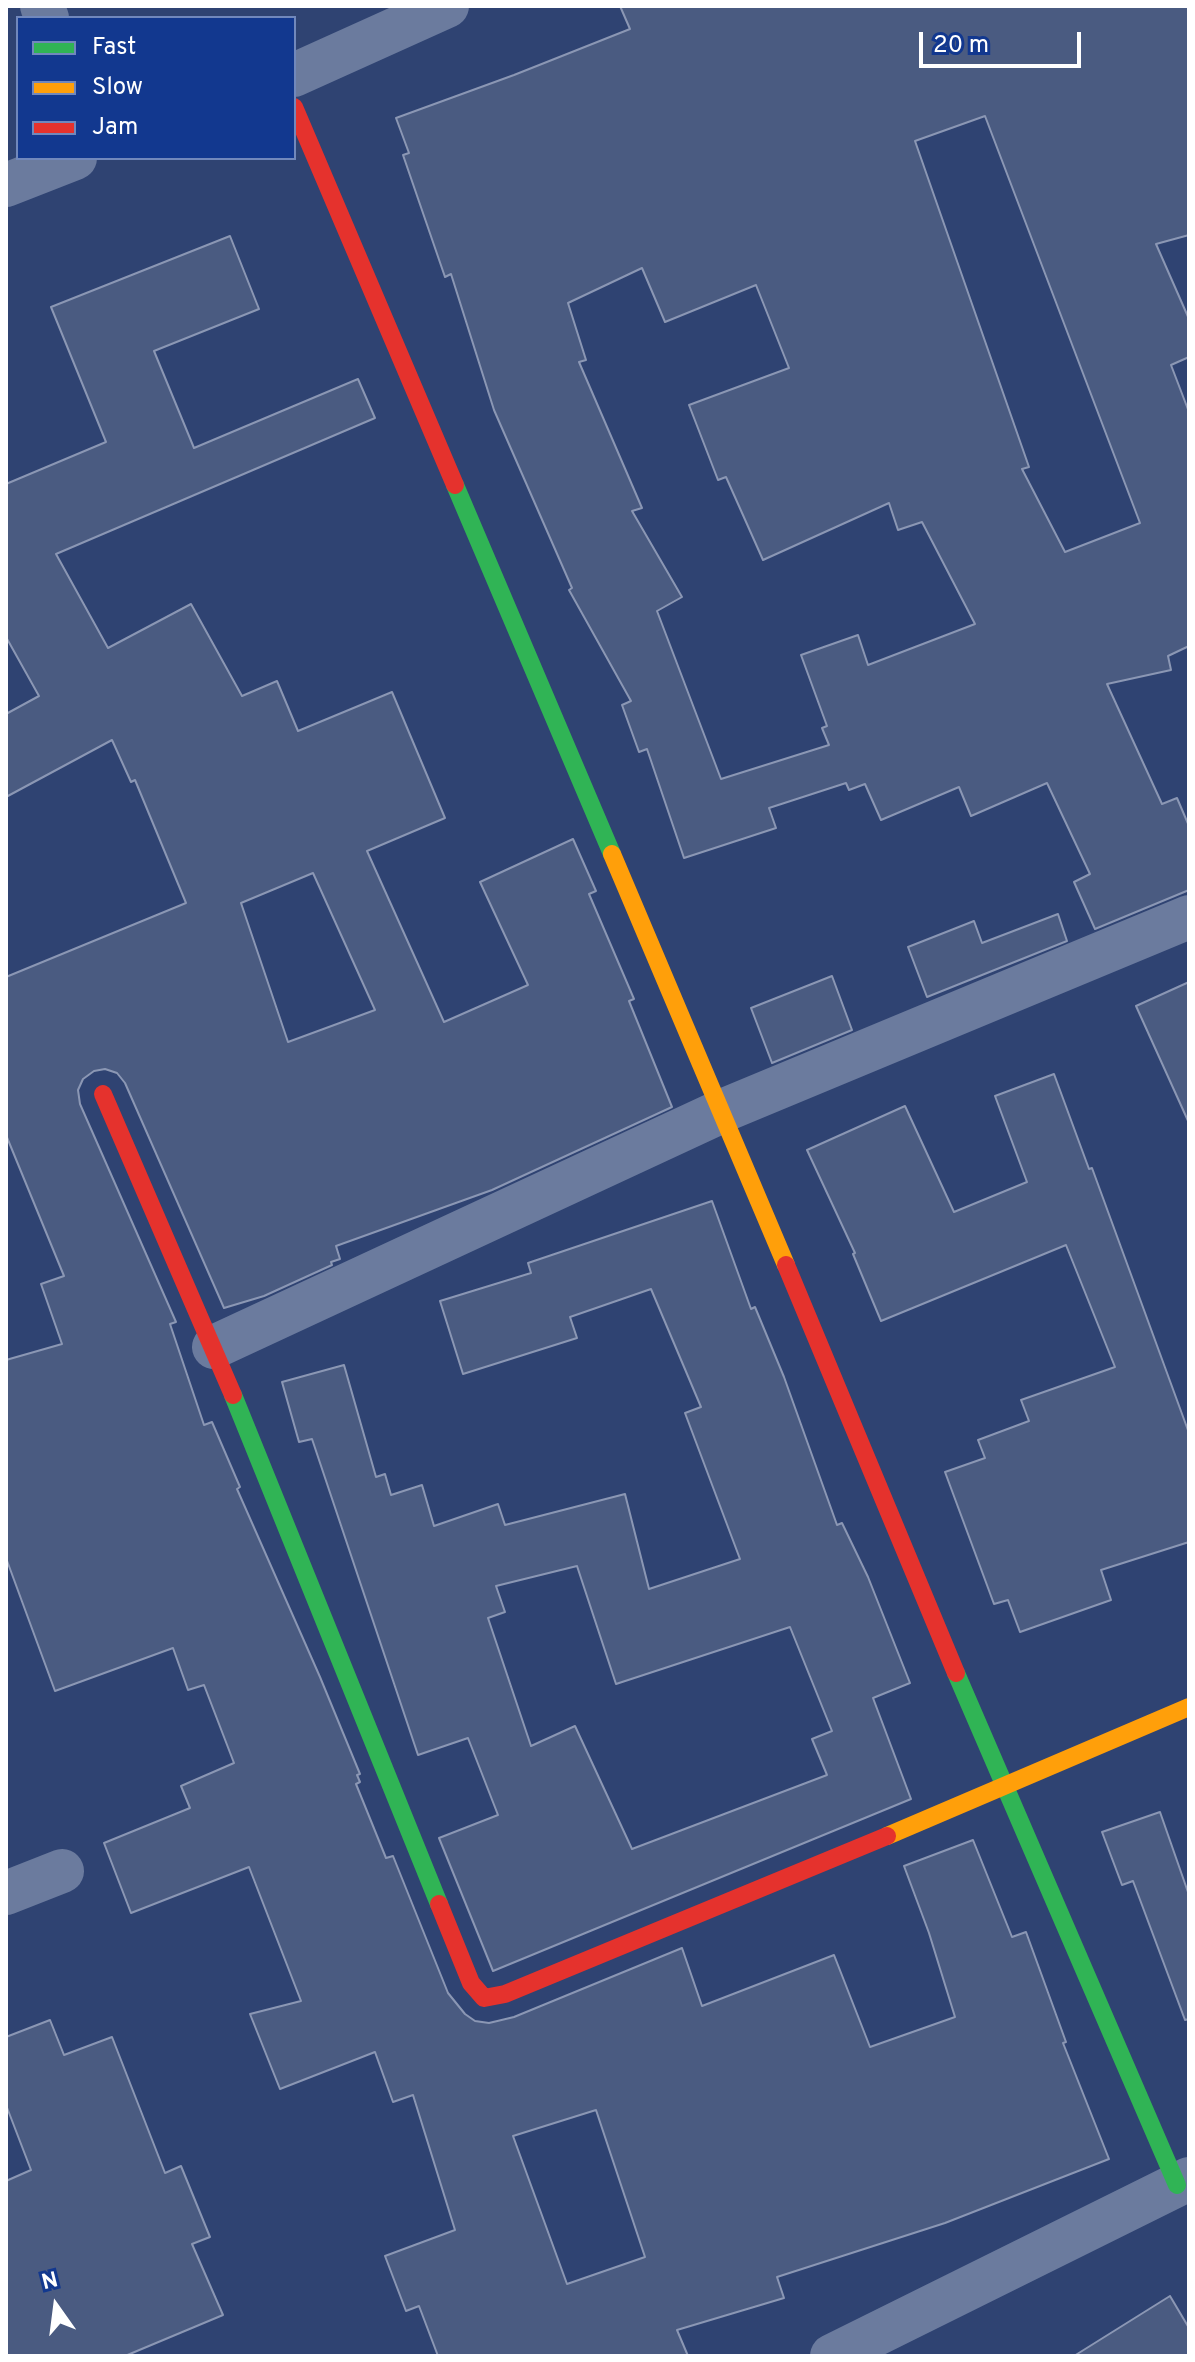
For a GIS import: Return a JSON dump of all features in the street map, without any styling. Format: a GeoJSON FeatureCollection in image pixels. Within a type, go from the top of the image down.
{"type":"FeatureCollection","features":[{"type":"Feature","properties":{"kind":"street"},"geometry":{"type":"LineString","coordinates":[[296,74],[447,6]]}},
{"type":"Feature","properties":{"kind":"street"},"geometry":{"type":"LineString","coordinates":[[296,112],[722,1111],[1004,1788],[1183,2182],[832,2356]]}},
{"type":"Feature","properties":{"kind":"street"},"geometry":{"type":"LineString","coordinates":[[6,185],[70,160]]}},
{"type":"Feature","properties":{"kind":"street"},"geometry":{"type":"LineString","coordinates":[[214,1347],[722,1111],[1189,917]]}},
{"type":"Feature","properties":{"kind":"street"},"geometry":{"type":"LineString","coordinates":[[103,1094],[214,1347],[471,1983],[484,1998],[505,1994],[1004,1788],[1189,1707]]}},
{"type":"Feature","properties":{"kind":"street"},"geometry":{"type":"LineString","coordinates":[[6,1893],[62,1871]]}},
{"type":"Feature","properties":{"kind":"building"},"geometry":{"type":"Polygon","coordinates":[[[620,6],[1189,6],[1189,235],[1156,244],[1189,319],[1189,357],[1171,365],[1189,412],[1189,646],[1168,656],[1171,670],[1107,684],[1162,804],[1177,798],[1189,826],[1189,890],[1095,929],[1074,882],[1090,874],[1047,783],[971,816],[959,787],[881,820],[865,784],[849,790],[846,783],[769,808],[776,828],[684,858],[647,749],[639,752],[622,705],[631,701],[569,590],[572,588],[494,410],[451,274],[445,277],[403,155],[409,153],[396,118],[630,29],[620,6]],[[985,116],[915,141],[1029,467],[1022,469],[1065,552],[1140,523],[985,116]],[[642,268],[568,303],[586,360],[579,362],[642,508],[632,511],[682,597],[657,611],[721,779],[829,745],[822,728],[827,726],[801,655],[858,635],[868,665],[975,624],[922,522],[898,530],[889,503],[763,560],[726,477],[718,480],[689,405],[789,368],[756,285],[665,322],[642,268]]]}},
{"type":"Feature","properties":{"kind":"building"},"geometry":{"type":"Polygon","coordinates":[[[230,236],[259,309],[154,351],[194,448],[358,379],[375,418],[56,554],[108,648],[191,604],[242,696],[277,681],[298,731],[392,692],[445,818],[367,851],[444,1022],[528,985],[480,882],[573,839],[596,891],[589,894],[634,999],[629,1001],[672,1107],[492,1190],[336,1246],[340,1259],[331,1262],[332,1265],[264,1296],[224,1308],[125,1083],[117,1073],[105,1069],[94,1071],[83,1079],[78,1090],[80,1104],[176,1322],[170,1324],[204,1425],[212,1422],[240,1487],[237,1489],[360,1774],[357,1775],[360,1782],[356,1784],[386,1858],[393,1856],[448,1993],[465,2014],[475,2021],[489,2023],[514,2017],[682,1948],[702,2006],[834,1955],[870,2047],[955,2017],[904,1866],[973,1840],[1012,1937],[1026,1932],[1066,2042],[1063,2043],[1109,2159],[945,2223],[777,2277],[784,2298],[677,2330],[688,2356],[438,2356],[419,2306],[406,2311],[385,2256],[455,2230],[413,2095],[393,2102],[375,2052],[280,2089],[250,2014],[301,2001],[249,1867],[131,1913],[104,1843],[190,1808],[181,1786],[234,1763],[204,1685],[188,1690],[173,1648],[55,1691],[6,1558],[6,1360],[62,1344],[41,1284],[64,1276],[6,1135],[6,977],[186,903],[135,780],[131,782],[112,740],[6,797],[6,714],[39,696],[6,637],[6,484],[106,442],[51,307],[230,236]],[[313,873],[241,903],[288,1042],[375,1010],[313,873]],[[596,2110],[513,2136],[567,2284],[645,2257],[596,2110]]]}},
{"type":"Feature","properties":{"kind":"building"},"geometry":{"type":"Polygon","coordinates":[[[1058,914],[1067,941],[927,997],[908,947],[974,921],[982,943],[1058,914]]]}},
{"type":"Feature","properties":{"kind":"building"},"geometry":{"type":"Polygon","coordinates":[[[832,976],[852,1030],[772,1063],[751,1008],[832,976]]]}},
{"type":"Feature","properties":{"kind":"building"},"geometry":{"type":"Polygon","coordinates":[[[1189,982],[1189,1123],[1136,1006],[1189,982]]]}},
{"type":"Feature","properties":{"kind":"building"},"geometry":{"type":"Polygon","coordinates":[[[1054,1074],[1089,1169],[1092,1168],[1189,1433],[1189,1542],[1101,1570],[1111,1600],[1020,1632],[1008,1600],[994,1604],[945,1472],[985,1458],[978,1440],[1029,1421],[1021,1400],[1115,1367],[1066,1245],[881,1321],[855,1253],[807,1150],[905,1106],[954,1212],[1027,1182],[995,1096],[1054,1074]]]}},
{"type":"Feature","properties":{"kind":"building"},"geometry":{"type":"Polygon","coordinates":[[[712,1201],[751,1309],[755,1307],[784,1377],[837,1525],[842,1523],[868,1577],[910,1683],[873,1698],[911,1799],[493,1971],[439,1838],[498,1815],[468,1738],[418,1755],[312,1439],[299,1442],[282,1382],[344,1365],[376,1477],[385,1474],[391,1495],[422,1485],[434,1526],[498,1504],[505,1525],[625,1494],[649,1589],[740,1559],[685,1413],[701,1407],[651,1289],[570,1317],[577,1338],[463,1374],[440,1301],[531,1273],[528,1263],[712,1201]],[[577,1566],[496,1586],[505,1612],[488,1618],[531,1746],[575,1726],[632,1849],[827,1775],[812,1739],[832,1731],[790,1627],[616,1684],[577,1566]]]}},
{"type":"Feature","properties":{"kind":"building"},"geometry":{"type":"Polygon","coordinates":[[[1160,1812],[1189,1895],[1189,2019],[1185,2020],[1133,1881],[1122,1885],[1102,1832],[1160,1812]]]}},
{"type":"Feature","properties":{"kind":"building"},"geometry":{"type":"Polygon","coordinates":[[[50,2020],[64,2055],[112,2037],[165,2173],[181,2166],[210,2237],[192,2244],[223,2315],[125,2356],[6,2356],[6,2181],[31,2170],[6,2105],[6,2037],[50,2020]]]}},
{"type":"Feature","properties":{"kind":"building"},"geometry":{"type":"Polygon","coordinates":[[[1170,2296],[1189,2328],[1189,2356],[1074,2356],[1170,2296]]]}},
{"type":"Feature","properties":{"kind":"traffic: fast"},"geometry":{"type":"LineString","coordinates":[[455,485],[612,854]]}},
{"type":"Feature","properties":{"kind":"traffic: fast"},"geometry":{"type":"LineString","coordinates":[[233,1395],[439,1904]]}},
{"type":"Feature","properties":{"kind":"traffic: fast"},"geometry":{"type":"LineString","coordinates":[[956,1673],[1177,2185]]}},
{"type":"Feature","properties":{"kind":"traffic: slow"},"geometry":{"type":"LineString","coordinates":[[612,854],[786,1265]]}},
{"type":"Feature","properties":{"kind":"traffic: slow"},"geometry":{"type":"LineString","coordinates":[[887,1836],[1189,1707]]}},
{"type":"Feature","properties":{"kind":"traffic: jam"},"geometry":{"type":"LineString","coordinates":[[296,112],[455,485]]}},
{"type":"Feature","properties":{"kind":"traffic: jam"},"geometry":{"type":"LineString","coordinates":[[103,1094],[233,1395]]}},
{"type":"Feature","properties":{"kind":"traffic: jam"},"geometry":{"type":"LineString","coordinates":[[786,1265],[956,1673]]}},
{"type":"Feature","properties":{"kind":"traffic: jam"},"geometry":{"type":"LineString","coordinates":[[439,1904],[471,1983],[484,1998],[505,1994],[887,1836]]}}]}
